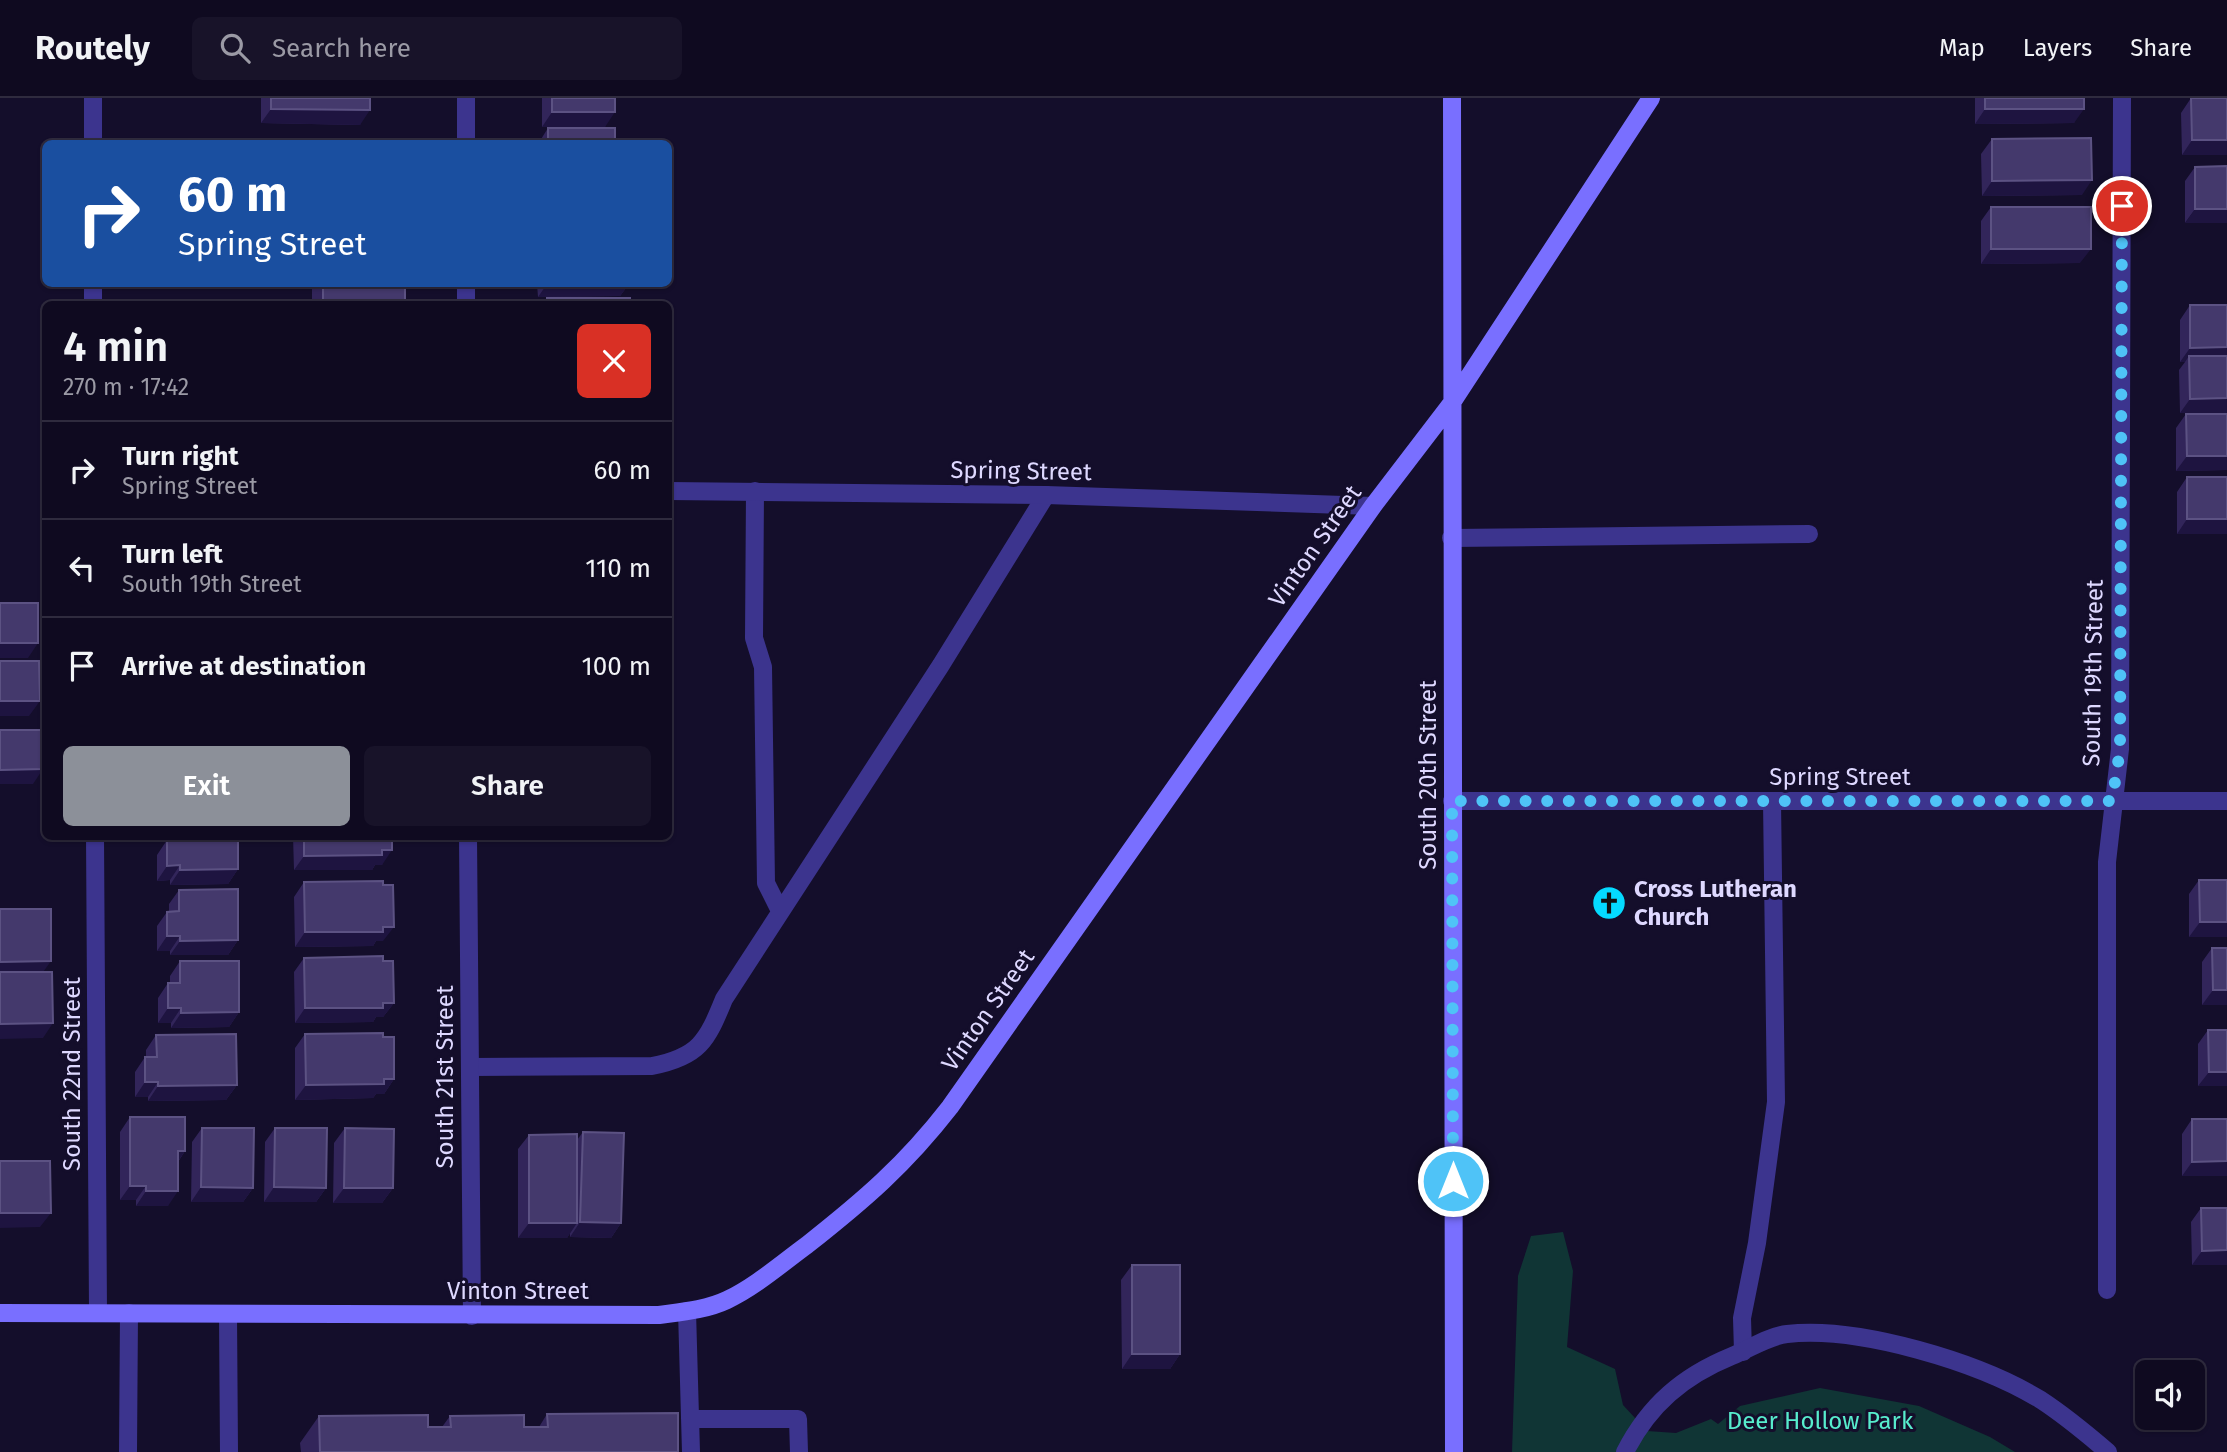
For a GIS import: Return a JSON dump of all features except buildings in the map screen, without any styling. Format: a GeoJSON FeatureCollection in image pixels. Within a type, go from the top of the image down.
{"type":"FeatureCollection","features":[{"type":"Feature","properties":{"kind":"main road","name":"South 20th Street"},"geometry":{"type":"LineString","coordinates":[[1452,98],[1454,1452]]}},
{"type":"Feature","properties":{"kind":"main road","name":"Vinton Street"},"geometry":{"type":"LineString","coordinates":[[0,1313],[659,1315],[687,1311],[726,1300],[766,1276],[877,1190],[916,1151],[1373,506],[1451,404],[1651,98]]}},
{"type":"Feature","properties":{"kind":"street"},"geometry":{"type":"LineString","coordinates":[[93,98],[93,140]]}},
{"type":"Feature","properties":{"kind":"street"},"geometry":{"type":"LineString","coordinates":[[466,98],[466,140]]}},
{"type":"Feature","properties":{"kind":"street","name":"South 19th Street"},"geometry":{"type":"LineString","coordinates":[[2106,1290],[2106,862],[2120,750],[2122,98]]}},
{"type":"Feature","properties":{"kind":"street","name":"Spring Street"},"geometry":{"type":"LineString","coordinates":[[672,491],[1046,495],[1373,506]]}},
{"type":"Feature","properties":{"kind":"street"},"geometry":{"type":"LineString","coordinates":[[755,491],[754,638],[763,667],[766,883],[780,911]]}},
{"type":"Feature","properties":{"kind":"street"},"geometry":{"type":"LineString","coordinates":[[470,1067],[652,1066],[680,1061],[709,1035],[724,999],[941,665],[1046,495]]}},
{"type":"Feature","properties":{"kind":"street"},"geometry":{"type":"LineString","coordinates":[[1451,538],[1810,534]]}},
{"type":"Feature","properties":{"kind":"street","name":"Spring Street"},"geometry":{"type":"LineString","coordinates":[[1452,801],[2227,801]]}},
{"type":"Feature","properties":{"kind":"street"},"geometry":{"type":"LineString","coordinates":[[1743,1352],[1742,1318],[1757,1243],[1776,1102],[1772,801]]}},
{"type":"Feature","properties":{"kind":"street","name":"South 22nd Street"},"geometry":{"type":"LineString","coordinates":[[95,840],[98,1312]]}},
{"type":"Feature","properties":{"kind":"street","name":"South 21st Street"},"geometry":{"type":"LineString","coordinates":[[468,840],[472,1316]]}},
{"type":"Feature","properties":{"kind":"street"},"geometry":{"type":"LineString","coordinates":[[687,1311],[691,1452]]}},
{"type":"Feature","properties":{"kind":"street"},"geometry":{"type":"LineString","coordinates":[[128,1452],[129,1313]]}},
{"type":"Feature","properties":{"kind":"street"},"geometry":{"type":"LineString","coordinates":[[228,1314],[229,1452]]}},
{"type":"Feature","properties":{"kind":"street"},"geometry":{"type":"LineString","coordinates":[[1625,1452],[1640,1423],[1669,1391],[1708,1365],[1784,1334],[1847,1334],[1910,1348],[2013,1385],[2041,1401],[2108,1452]]}},
{"type":"Feature","properties":{"kind":"street"},"geometry":{"type":"LineString","coordinates":[[690,1419],[798,1419],[799,1452]]}},
{"type":"Feature","properties":{"kind":"green space","name":"Deer Hollow Park"},"geometry":{"type":"Polygon","coordinates":[[[1563,1232],[1573,1271],[1567,1347],[1615,1369],[1623,1405],[1647,1431],[1676,1433],[1711,1419],[1718,1424],[1740,1406],[1820,1388],[1919,1406],[1990,1437],[2015,1452],[1512,1452],[1518,1276],[1531,1236],[1563,1232]]]}},
{"type":"Feature","properties":{"kind":"place","name":"Cross Lutheran Church"},"geometry":{"type":"Point","coordinates":[1609,903]}},
{"type":"Feature","properties":{"kind":"route"},"geometry":{"type":"LineString","coordinates":[[1453,1181],[1452,801],[2112,801],[2120,750],[2122,206]]}}]}
